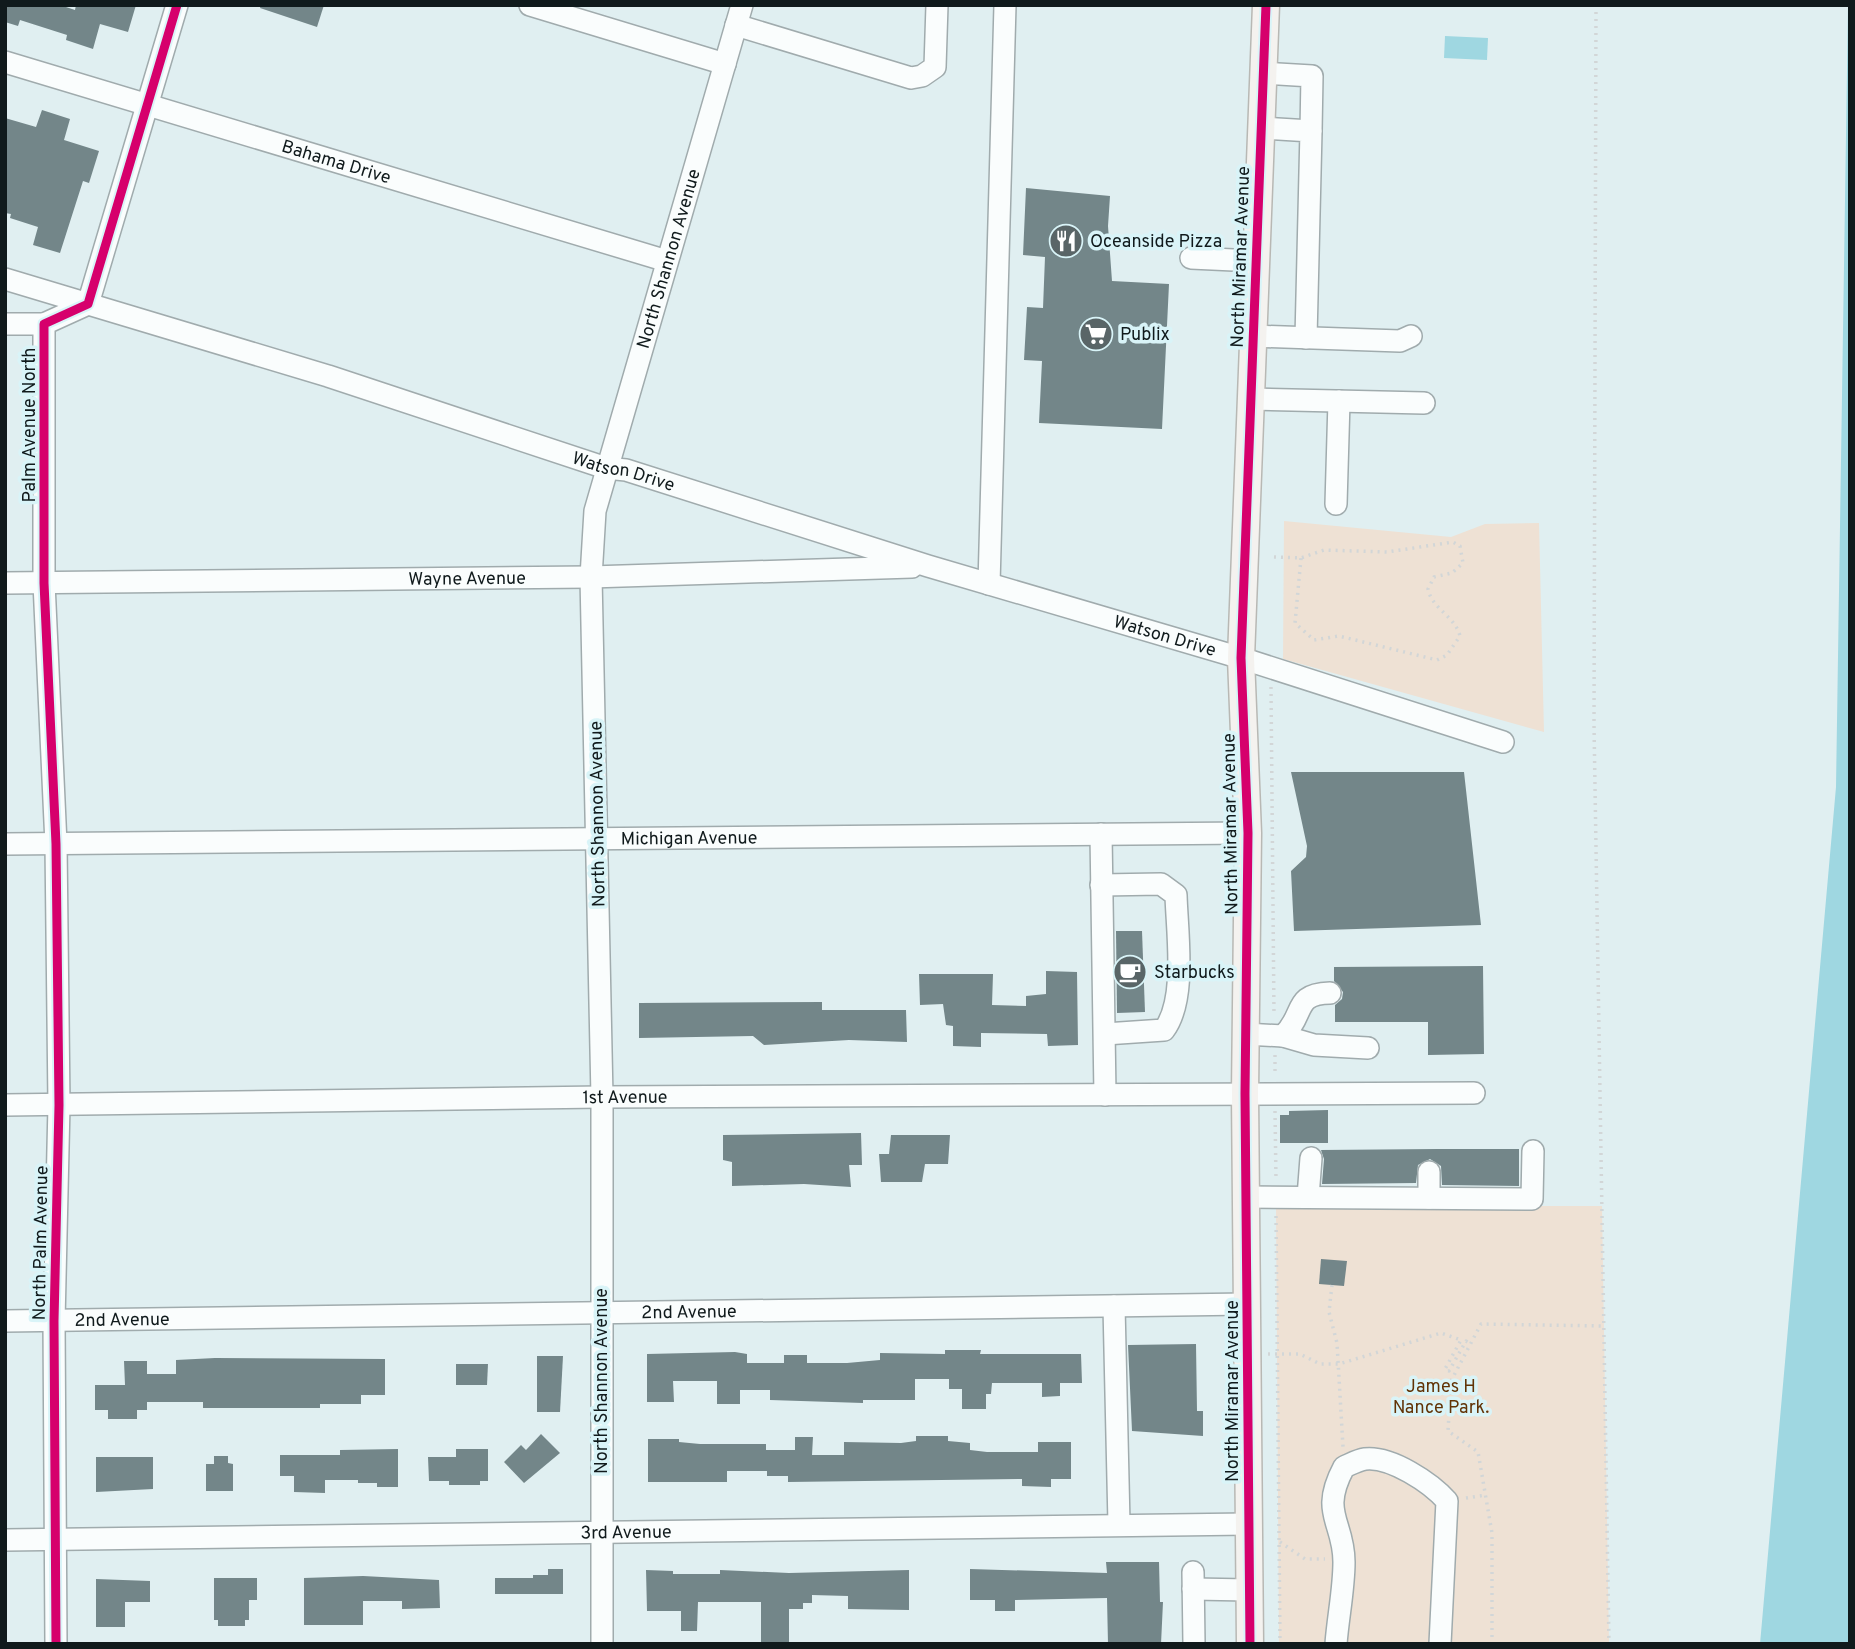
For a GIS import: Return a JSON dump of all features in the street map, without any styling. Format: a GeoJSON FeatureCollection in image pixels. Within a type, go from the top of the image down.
{"type":"FeatureCollection","features":[{"type":"Feature","properties":{"kind":"main road","name":"North Miramar Avenue"},"geometry":{"type":"LineString","coordinates":[[1250,1644],[1245,1094],[1248,833],[1241,658],[1266,5]]}},
{"type":"Feature","properties":{"kind":"street"},"geometry":{"type":"LineString","coordinates":[[89,304],[177,5]]}},
{"type":"Feature","properties":{"kind":"street"},"geometry":{"type":"LineString","coordinates":[[530,5],[725,64]]}},
{"type":"Feature","properties":{"kind":"street"},"geometry":{"type":"LineString","coordinates":[[739,15],[911,78],[930,73],[935,67],[937,5]]}},
{"type":"Feature","properties":{"kind":"street"},"geometry":{"type":"LineString","coordinates":[[989,584],[1004,5]]}},
{"type":"Feature","properties":{"kind":"street","name":"North Shannon Avenue"},"geometry":{"type":"LineString","coordinates":[[602,1644],[602,1097],[591,577],[595,510],[739,15]]}},
{"type":"Feature","properties":{"kind":"street","name":"Bahama Drive"},"geometry":{"type":"LineString","coordinates":[[5,62],[667,261]]}},
{"type":"Feature","properties":{"kind":"street"},"geometry":{"type":"LineString","coordinates":[[1263,74],[1312,76],[1306,338]]}},
{"type":"Feature","properties":{"kind":"street"},"geometry":{"type":"LineString","coordinates":[[1261,128],[1311,131]]}},
{"type":"Feature","properties":{"kind":"street"},"geometry":{"type":"LineString","coordinates":[[1191,258],[1255,261]]}},
{"type":"Feature","properties":{"kind":"street","name":"Watson Drive"},"geometry":{"type":"LineString","coordinates":[[5,279],[328,376],[606,468],[626,470],[928,566],[1241,658],[1503,742]]}},
{"type":"Feature","properties":{"kind":"street","name":"Palm Avenue North"},"geometry":{"type":"LineString","coordinates":[[56,844],[44,583],[44,324],[89,304]]}},
{"type":"Feature","properties":{"kind":"street"},"geometry":{"type":"LineString","coordinates":[[5,324],[44,324]]}},
{"type":"Feature","properties":{"kind":"street"},"geometry":{"type":"LineString","coordinates":[[1252,336],[1400,341],[1411,336]]}},
{"type":"Feature","properties":{"kind":"street"},"geometry":{"type":"LineString","coordinates":[[1250,399],[1424,403]]}},
{"type":"Feature","properties":{"kind":"street"},"geometry":{"type":"LineString","coordinates":[[1336,504],[1339,401]]}},
{"type":"Feature","properties":{"kind":"street","name":"Wayne Avenue"},"geometry":{"type":"LineString","coordinates":[[5,583],[591,577],[928,566]]}},
{"type":"Feature","properties":{"kind":"street","name":"Michigan Avenue"},"geometry":{"type":"LineString","coordinates":[[5,844],[1248,833]]}},
{"type":"Feature","properties":{"kind":"street"},"geometry":{"type":"LineString","coordinates":[[1101,834],[1105,1095]]}},
{"type":"Feature","properties":{"kind":"street","name":"North Palm Avenue"},"geometry":{"type":"LineString","coordinates":[[56,844],[60,1105],[54,1321],[57,1644]]}},
{"type":"Feature","properties":{"kind":"street"},"geometry":{"type":"LineString","coordinates":[[1101,885],[1161,884],[1176,895],[1179,974],[1171,1020],[1164,1030],[1105,1034]]}},
{"type":"Feature","properties":{"kind":"street"},"geometry":{"type":"LineString","coordinates":[[1279,1035],[1293,1026],[1303,1000],[1310,994],[1330,993]]}},
{"type":"Feature","properties":{"kind":"street"},"geometry":{"type":"LineString","coordinates":[[1245,1034],[1279,1035],[1314,1045],[1368,1048]]}},
{"type":"Feature","properties":{"kind":"street","name":"1st Avenue"},"geometry":{"type":"LineString","coordinates":[[5,1105],[602,1097],[1474,1093]]}},
{"type":"Feature","properties":{"kind":"street"},"geometry":{"type":"LineString","coordinates":[[1246,1197],[1532,1199],[1533,1152]]}},
{"type":"Feature","properties":{"kind":"street"},"geometry":{"type":"LineString","coordinates":[[1308,1197],[1311,1158]]}},
{"type":"Feature","properties":{"kind":"street"},"geometry":{"type":"LineString","coordinates":[[1429,1172],[1429,1198]]}},
{"type":"Feature","properties":{"kind":"street","name":"2nd Avenue"},"geometry":{"type":"LineString","coordinates":[[5,1321],[1247,1304]]}},
{"type":"Feature","properties":{"kind":"street"},"geometry":{"type":"LineString","coordinates":[[1114,1306],[1119,1524]]}},
{"type":"Feature","properties":{"kind":"street"},"geometry":{"type":"LineString","coordinates":[[1336,1644],[1345,1559],[1333,1515],[1334,1486],[1344,1467],[1366,1459],[1385,1462],[1432,1483],[1447,1501],[1440,1644]]}},
{"type":"Feature","properties":{"kind":"street","name":"3rd Avenue"},"geometry":{"type":"LineString","coordinates":[[5,1540],[1248,1524]]}},
{"type":"Feature","properties":{"kind":"street"},"geometry":{"type":"LineString","coordinates":[[1194,1644],[1193,1580],[1249,1590]]}},
{"type":"Feature","properties":{"kind":"path"},"geometry":{"type":"LineString","coordinates":[[1596,5],[1594,725],[1609,1644]]}},
{"type":"Feature","properties":{"kind":"path"},"geometry":{"type":"LineString","coordinates":[[1274,557],[1301,558],[1324,550],[1387,552],[1453,542],[1460,546],[1465,559],[1458,569],[1434,577],[1428,589],[1435,602],[1458,626],[1460,636],[1454,647],[1437,660],[1339,636],[1314,640],[1295,623],[1301,558]]}},
{"type":"Feature","properties":{"kind":"path"},"geometry":{"type":"LineString","coordinates":[[1271,668],[1279,1035],[1275,1094],[1280,1644]]}},
{"type":"Feature","properties":{"kind":"path"},"geometry":{"type":"LineString","coordinates":[[1332,1285],[1329,1312],[1339,1364],[1344,1467]]}},
{"type":"Feature","properties":{"kind":"path"},"geometry":{"type":"LineString","coordinates":[[1492,1644],[1492,1533],[1478,1452],[1448,1432],[1451,1381],[1481,1324],[1603,1326]]}},
{"type":"Feature","properties":{"kind":"path"},"geometry":{"type":"LineString","coordinates":[[1248,1354],[1300,1354],[1320,1364],[1339,1364],[1441,1332],[1461,1340],[1445,1369],[1449,1371],[1466,1341],[1471,1344]]}},
{"type":"Feature","properties":{"kind":"path"},"geometry":{"type":"LineString","coordinates":[[1280,1542],[1305,1559],[1345,1559]]}},
{"type":"Feature","properties":{"kind":"green space"},"geometry":{"type":"Polygon","coordinates":[[[1284,521],[1451,537],[1485,524],[1539,523],[1544,732],[1283,659],[1284,521]]]}},
{"type":"Feature","properties":{"kind":"green space","name":"James H Nance Park."},"geometry":{"type":"Polygon","coordinates":[[[1276,1206],[1602,1206],[1609,1644],[1279,1644],[1276,1206]]]}},
{"type":"Feature","properties":{"kind":"water"},"geometry":{"type":"Polygon","coordinates":[[[1848,5],[1850,1644],[1760,1644],[1836,787],[1848,5]]]}},
{"type":"Feature","properties":{"kind":"water"},"geometry":{"type":"Polygon","coordinates":[[[1445,36],[1488,38],[1487,60],[1444,58],[1445,36]]]}},
{"type":"Feature","properties":{"kind":"building"},"geometry":{"type":"Polygon","coordinates":[[[5,5],[60,5],[75,10],[76,5],[136,5],[128,32],[100,24],[93,49],[66,40],[67,35],[20,20],[18,26],[5,22],[5,5]]]}},
{"type":"Feature","properties":{"kind":"building"},"geometry":{"type":"Polygon","coordinates":[[[261,5],[324,5],[317,27],[260,8],[261,5]]]}},
{"type":"Feature","properties":{"kind":"building"},"geometry":{"type":"Polygon","coordinates":[[[42,110],[70,119],[64,140],[99,151],[89,183],[83,181],[60,253],[33,245],[38,227],[10,218],[11,214],[5,213],[5,118],[36,127],[42,110]]]}},
{"type":"Feature","properties":{"kind":"building","name":"Publix"},"geometry":{"type":"Polygon","coordinates":[[[1026,188],[1110,196],[1108,226],[1112,281],[1169,284],[1162,429],[1039,423],[1042,361],[1024,360],[1027,307],[1043,308],[1045,257],[1023,255],[1026,188]]]}},
{"type":"Feature","properties":{"kind":"building"},"geometry":{"type":"Polygon","coordinates":[[[1291,772],[1464,772],[1481,925],[1294,931],[1291,871],[1306,857],[1307,846],[1291,772]]]}},
{"type":"Feature","properties":{"kind":"building","name":"Starbucks"},"geometry":{"type":"Polygon","coordinates":[[[1116,931],[1142,931],[1145,1012],[1117,1013],[1116,931]]]}},
{"type":"Feature","properties":{"kind":"building"},"geometry":{"type":"Polygon","coordinates":[[[1483,966],[1484,1054],[1428,1055],[1428,1022],[1335,1022],[1335,1005],[1342,999],[1343,992],[1334,981],[1334,967],[1483,966]]]}},
{"type":"Feature","properties":{"kind":"building"},"geometry":{"type":"Polygon","coordinates":[[[1046,971],[1077,972],[1078,1045],[1048,1046],[1047,1034],[981,1033],[981,1047],[953,1046],[953,1026],[946,1025],[943,1004],[920,1005],[919,974],[993,974],[992,1005],[1026,1006],[1026,996],[1046,994],[1046,971]]]}},
{"type":"Feature","properties":{"kind":"building"},"geometry":{"type":"Polygon","coordinates":[[[822,1002],[822,1010],[906,1010],[907,1042],[849,1040],[764,1045],[753,1036],[639,1038],[639,1003],[822,1002]]]}},
{"type":"Feature","properties":{"kind":"building"},"geometry":{"type":"Polygon","coordinates":[[[1328,1110],[1328,1143],[1280,1143],[1280,1115],[1289,1115],[1289,1111],[1328,1110]]]}},
{"type":"Feature","properties":{"kind":"building"},"geometry":{"type":"Polygon","coordinates":[[[861,1133],[862,1165],[849,1165],[851,1187],[804,1184],[732,1186],[732,1162],[723,1160],[723,1135],[861,1133]]]}},
{"type":"Feature","properties":{"kind":"building"},"geometry":{"type":"Polygon","coordinates":[[[891,1135],[950,1135],[948,1164],[925,1164],[922,1182],[881,1182],[879,1154],[889,1154],[891,1135]]]}},
{"type":"Feature","properties":{"kind":"building"},"geometry":{"type":"Polygon","coordinates":[[[1519,1149],[1519,1186],[1442,1185],[1441,1166],[1430,1159],[1418,1165],[1416,1183],[1322,1184],[1324,1159],[1321,1150],[1519,1149]]]}},
{"type":"Feature","properties":{"kind":"building"},"geometry":{"type":"Polygon","coordinates":[[[1321,1259],[1347,1261],[1344,1286],[1319,1284],[1321,1259]]]}},
{"type":"Feature","properties":{"kind":"building"},"geometry":{"type":"Polygon","coordinates":[[[1196,1344],[1197,1411],[1203,1411],[1203,1436],[1132,1431],[1128,1345],[1196,1344]]]}},
{"type":"Feature","properties":{"kind":"building"},"geometry":{"type":"Polygon","coordinates":[[[945,1350],[981,1350],[980,1354],[1081,1354],[1082,1383],[1060,1383],[1060,1396],[1042,1397],[1042,1383],[992,1383],[991,1394],[986,1394],[986,1409],[962,1409],[962,1389],[949,1389],[949,1379],[915,1379],[915,1400],[863,1400],[863,1403],[770,1400],[770,1390],[740,1390],[740,1404],[717,1404],[717,1381],[673,1381],[674,1402],[647,1402],[647,1354],[735,1352],[747,1354],[747,1363],[784,1363],[784,1355],[807,1355],[807,1363],[847,1363],[880,1360],[880,1353],[945,1354],[945,1350]]]}},
{"type":"Feature","properties":{"kind":"building"},"geometry":{"type":"Polygon","coordinates":[[[537,1356],[563,1356],[560,1412],[537,1412],[537,1356]]]}},
{"type":"Feature","properties":{"kind":"building"},"geometry":{"type":"Polygon","coordinates":[[[385,1359],[385,1395],[361,1395],[361,1404],[320,1404],[320,1408],[203,1408],[203,1402],[147,1402],[147,1410],[137,1410],[137,1419],[108,1419],[108,1410],[95,1410],[95,1385],[125,1385],[124,1361],[147,1361],[147,1374],[176,1374],[176,1360],[385,1359]]]}},
{"type":"Feature","properties":{"kind":"building"},"geometry":{"type":"Polygon","coordinates":[[[456,1364],[488,1364],[487,1385],[456,1385],[456,1364]]]}},
{"type":"Feature","properties":{"kind":"building"},"geometry":{"type":"Polygon","coordinates":[[[541,1434],[560,1453],[524,1483],[504,1462],[521,1445],[526,1450],[541,1434]]]}},
{"type":"Feature","properties":{"kind":"building"},"geometry":{"type":"Polygon","coordinates":[[[916,1436],[948,1436],[948,1441],[970,1443],[970,1450],[987,1452],[1038,1452],[1038,1442],[1071,1442],[1071,1479],[1051,1479],[1051,1487],[1022,1486],[1022,1479],[788,1482],[788,1476],[767,1476],[767,1471],[727,1471],[727,1482],[648,1482],[648,1439],[679,1439],[679,1442],[700,1444],[766,1444],[766,1450],[795,1450],[795,1437],[813,1437],[812,1455],[844,1455],[844,1442],[901,1443],[916,1441],[916,1436]]]}},
{"type":"Feature","properties":{"kind":"building"},"geometry":{"type":"Polygon","coordinates":[[[398,1449],[398,1487],[377,1487],[377,1483],[358,1483],[358,1480],[325,1480],[325,1493],[294,1492],[294,1476],[280,1476],[280,1455],[340,1455],[340,1450],[398,1449]]]}},
{"type":"Feature","properties":{"kind":"building"},"geometry":{"type":"Polygon","coordinates":[[[456,1449],[488,1449],[488,1481],[480,1481],[480,1485],[449,1485],[449,1481],[429,1481],[428,1457],[456,1457],[456,1449]]]}},
{"type":"Feature","properties":{"kind":"building"},"geometry":{"type":"Polygon","coordinates":[[[214,1456],[228,1456],[228,1463],[233,1464],[233,1491],[206,1491],[206,1464],[214,1464],[214,1456]]]}},
{"type":"Feature","properties":{"kind":"building"},"geometry":{"type":"Polygon","coordinates":[[[96,1457],[153,1457],[153,1489],[96,1492],[96,1457]]]}},
{"type":"Feature","properties":{"kind":"building"},"geometry":{"type":"Polygon","coordinates":[[[1106,1562],[1159,1562],[1160,1602],[1163,1602],[1161,1644],[1108,1644],[1107,1598],[1015,1600],[1015,1611],[995,1611],[995,1600],[970,1600],[970,1569],[1107,1573],[1106,1562]]]}},
{"type":"Feature","properties":{"kind":"building"},"geometry":{"type":"Polygon","coordinates":[[[548,1569],[563,1569],[563,1594],[495,1594],[495,1578],[533,1578],[533,1575],[548,1575],[548,1569]]]}},
{"type":"Feature","properties":{"kind":"building"},"geometry":{"type":"Polygon","coordinates":[[[646,1570],[673,1571],[673,1574],[720,1574],[720,1570],[789,1573],[909,1570],[909,1610],[848,1609],[848,1596],[812,1595],[812,1603],[803,1603],[803,1609],[789,1609],[789,1644],[761,1644],[761,1602],[698,1602],[697,1631],[681,1631],[681,1611],[647,1611],[646,1570]]]}},
{"type":"Feature","properties":{"kind":"building"},"geometry":{"type":"Polygon","coordinates":[[[363,1576],[439,1580],[440,1608],[402,1609],[402,1601],[363,1601],[363,1625],[304,1625],[304,1578],[363,1576]]]}},
{"type":"Feature","properties":{"kind":"building"},"geometry":{"type":"Polygon","coordinates":[[[214,1578],[257,1578],[257,1600],[249,1600],[249,1620],[245,1620],[245,1626],[218,1626],[218,1620],[214,1620],[214,1578]]]}},
{"type":"Feature","properties":{"kind":"building"},"geometry":{"type":"Polygon","coordinates":[[[96,1579],[150,1581],[150,1602],[125,1602],[125,1627],[96,1627],[96,1579]]]}},
{"type":"Feature","properties":{"kind":"cycle path"},"geometry":{"type":"LineString","coordinates":[[56,1644],[54,1321],[59,1105],[56,844],[44,583],[44,324],[88,304],[177,5]]}},
{"type":"Feature","properties":{"kind":"cycle path"},"geometry":{"type":"LineString","coordinates":[[1250,1644],[1245,1094],[1248,833],[1241,658],[1266,5]]}},
{"type":"Feature","properties":{"kind":"place","name":"Oceanside Pizza"},"geometry":{"type":"Point","coordinates":[1066,241]}},
{"type":"Feature","properties":{"kind":"place","name":"Publix"},"geometry":{"type":"Point","coordinates":[1096,334]}},
{"type":"Feature","properties":{"kind":"place","name":"Starbucks"},"geometry":{"type":"Point","coordinates":[1130,972]}}]}
